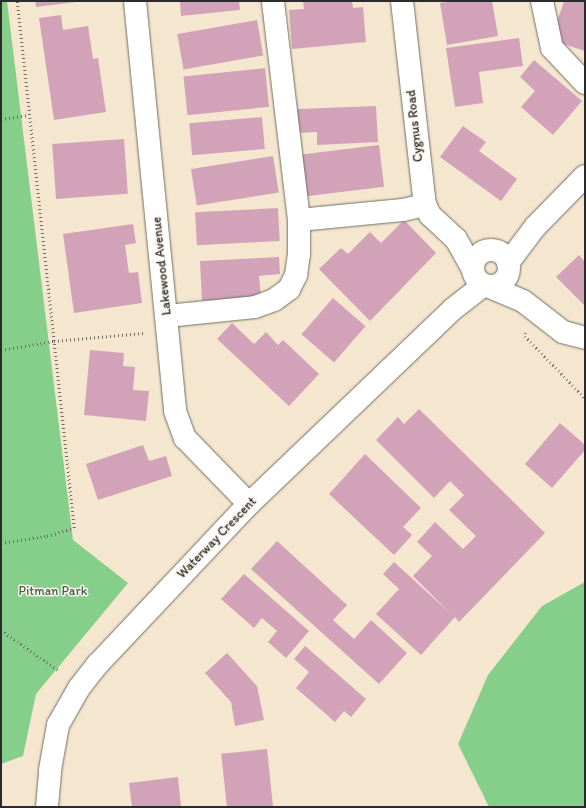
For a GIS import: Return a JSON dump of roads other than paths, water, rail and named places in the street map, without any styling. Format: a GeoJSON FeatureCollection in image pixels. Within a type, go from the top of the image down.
{"type":"FeatureCollection","features":[{"type":"Feature","properties":{"kind":"street","name":"Lakewood Avenue"},"geometry":{"type":"LineString","coordinates":[[135,1],[168,323],[175,411],[185,438],[249,504]]}},
{"type":"Feature","properties":{"kind":"street"},"geometry":{"type":"LineString","coordinates":[[168,323],[255,308],[274,300],[289,288],[296,275],[299,254],[299,220],[273,1]]}},
{"type":"Feature","properties":{"kind":"street","name":"Cygnus Road"},"geometry":{"type":"LineString","coordinates":[[402,1],[425,205],[430,215],[456,239],[480,279]]}},
{"type":"Feature","properties":{"kind":"street"},"geometry":{"type":"LineString","coordinates":[[542,1],[552,48],[585,83]]}},
{"type":"Feature","properties":{"kind":"street","name":"Waterway Crescent"},"geometry":{"type":"LineString","coordinates":[[480,279],[476,257],[500,258],[535,227],[585,176]]}},
{"type":"Feature","properties":{"kind":"street"},"geometry":{"type":"LineString","coordinates":[[299,220],[403,210],[425,205]]}},
{"type":"Feature","properties":{"kind":"street","name":"Cygnus Road"},"geometry":{"type":"LineString","coordinates":[[456,239],[500,258]]}},
{"type":"Feature","properties":{"kind":"street"},"geometry":{"type":"LineString","coordinates":[[500,258],[529,306]]}},
{"type":"Feature","properties":{"kind":"street","name":"Waterway Crescent"},"geometry":{"type":"LineString","coordinates":[[480,279],[503,282],[500,258]]}},
{"type":"Feature","properties":{"kind":"street"},"geometry":{"type":"LineString","coordinates":[[480,279],[529,306],[563,332],[585,338]]}},
{"type":"Feature","properties":{"kind":"street","name":"Waterway Crescent"},"geometry":{"type":"LineString","coordinates":[[47,807],[50,770],[58,725],[79,688],[98,664],[249,504],[453,309],[480,279]]}},
{"type":"Feature","properties":{"kind":"park label","name":"Pitman Park"},"geometry":{"type":"Point","coordinates":[53,591]}}]}
